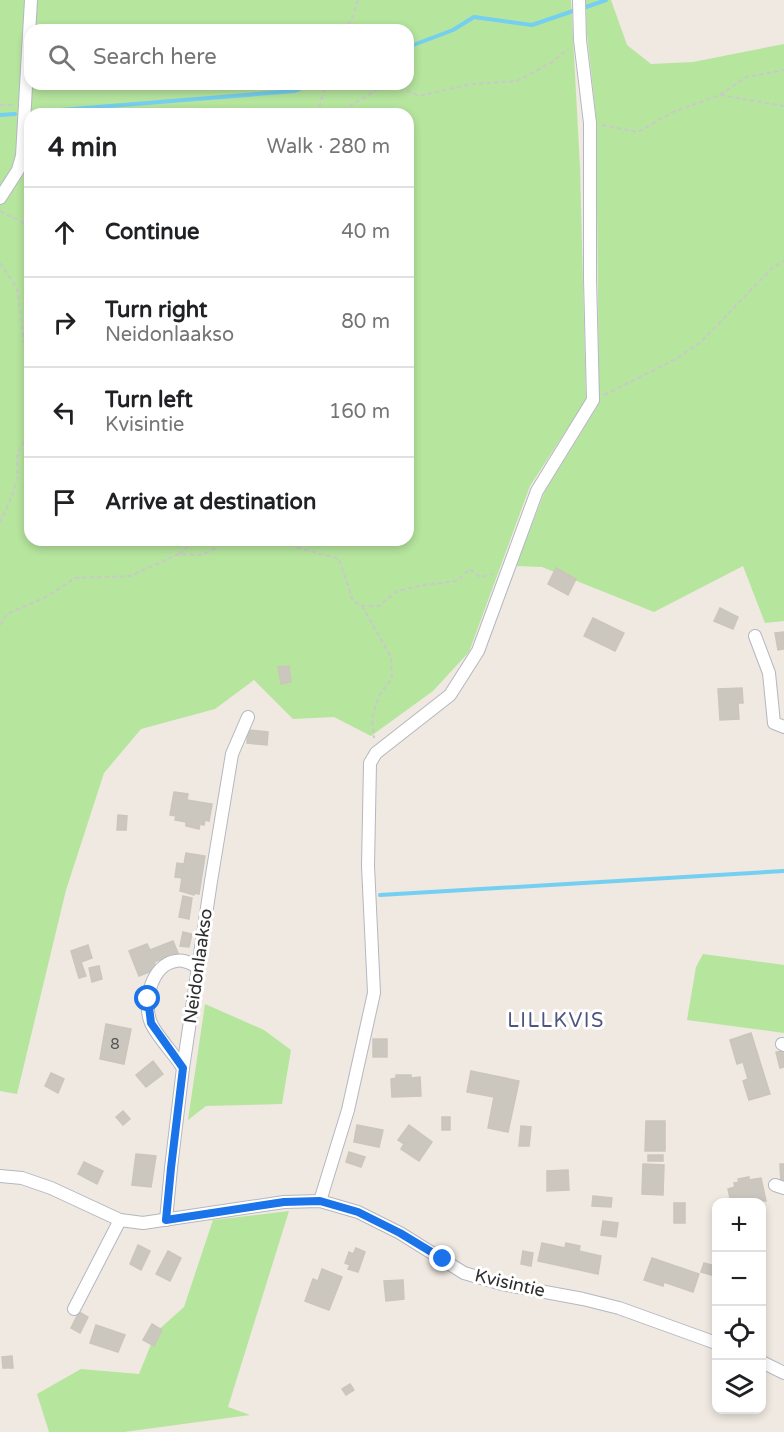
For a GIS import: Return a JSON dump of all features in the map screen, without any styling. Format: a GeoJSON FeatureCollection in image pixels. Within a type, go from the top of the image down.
{"type":"FeatureCollection","features":[{"type":"Feature","properties":{"kind":"street"},"geometry":{"type":"LineString","coordinates":[[30,24],[31,0]]}},
{"type":"Feature","properties":{"kind":"street"},"geometry":{"type":"LineString","coordinates":[[320,1201],[348,1110],[374,993],[368,855],[370,763],[376,753],[450,694],[478,651],[537,491],[593,400],[590,123],[580,40],[579,0]]}},
{"type":"Feature","properties":{"kind":"street"},"geometry":{"type":"LineString","coordinates":[[25,108],[26,90]]}},
{"type":"Feature","properties":{"kind":"street"},"geometry":{"type":"LineString","coordinates":[[0,198],[18,170],[22,156],[24,121]]}},
{"type":"Feature","properties":{"kind":"street"},"geometry":{"type":"LineString","coordinates":[[755,636],[769,673],[774,723],[784,727]]}},
{"type":"Feature","properties":{"kind":"street","name":"Neidonlaakso"},"geometry":{"type":"LineString","coordinates":[[166,1220],[183,1068],[230,763],[248,717]]}},
{"type":"Feature","properties":{"kind":"street"},"geometry":{"type":"LineString","coordinates":[[183,1068],[151,1023],[148,999],[157,972],[164,964],[184,960],[198,968]]}},
{"type":"Feature","properties":{"kind":"street","name":"Kvisintie"},"geometry":{"type":"LineString","coordinates":[[0,1176],[22,1178],[51,1188],[120,1220],[143,1223],[284,1202],[320,1201],[358,1212],[400,1233],[464,1273],[502,1284],[619,1308],[712,1341]]}},
{"type":"Feature","properties":{"kind":"street"},"geometry":{"type":"LineString","coordinates":[[74,1310],[120,1220]]}},
{"type":"Feature","properties":{"kind":"street"},"geometry":{"type":"LineString","coordinates":[[766,1364],[784,1373]]}},
{"type":"Feature","properties":{"kind":"path"},"geometry":{"type":"LineString","coordinates":[[348,24],[352,20],[358,0]]}},
{"type":"Feature","properties":{"kind":"path"},"geometry":{"type":"LineString","coordinates":[[406,90],[419,96],[471,84],[517,81],[552,62],[580,40]]}},
{"type":"Feature","properties":{"kind":"path"},"geometry":{"type":"LineString","coordinates":[[590,123],[638,132],[673,112],[720,95],[746,77],[784,70]]}},
{"type":"Feature","properties":{"kind":"path"},"geometry":{"type":"LineString","coordinates":[[319,108],[324,90]]}},
{"type":"Feature","properties":{"kind":"path"},"geometry":{"type":"LineString","coordinates":[[346,108],[377,90]]}},
{"type":"Feature","properties":{"kind":"path"},"geometry":{"type":"LineString","coordinates":[[720,95],[784,106]]}},
{"type":"Feature","properties":{"kind":"path"},"geometry":{"type":"LineString","coordinates":[[0,211],[24,223]]}},
{"type":"Feature","properties":{"kind":"path"},"geometry":{"type":"LineString","coordinates":[[593,400],[674,360],[700,342],[772,268],[784,261]]}},
{"type":"Feature","properties":{"kind":"path"},"geometry":{"type":"LineString","coordinates":[[0,263],[17,288],[24,343]]}},
{"type":"Feature","properties":{"kind":"path"},"geometry":{"type":"LineString","coordinates":[[0,523],[13,493],[17,479],[16,457],[24,441]]}},
{"type":"Feature","properties":{"kind":"path"},"geometry":{"type":"LineString","coordinates":[[0,625],[7,614],[48,596],[75,578],[130,576],[179,554],[188,546]]}},
{"type":"Feature","properties":{"kind":"path"},"geometry":{"type":"LineString","coordinates":[[179,554],[202,555],[217,546]]}},
{"type":"Feature","properties":{"kind":"path"},"geometry":{"type":"LineString","coordinates":[[292,546],[339,559],[353,601],[362,606],[379,606],[398,591],[456,581],[470,569],[480,577],[506,571]]}},
{"type":"Feature","properties":{"kind":"path"},"geometry":{"type":"LineString","coordinates":[[362,606],[391,657],[392,678],[379,696],[372,718],[376,753]]}},
{"type":"Feature","properties":{"kind":"green space"},"geometry":{"type":"Polygon","coordinates":[[[0,0],[571,0],[580,167],[586,400],[530,486],[469,652],[433,691],[371,736],[334,717],[293,719],[254,680],[215,709],[141,729],[104,773],[66,890],[17,1094],[0,1091],[0,0]]]}},
{"type":"Feature","properties":{"kind":"green space"},"geometry":{"type":"Polygon","coordinates":[[[586,0],[611,0],[627,45],[651,64],[693,62],[784,44],[784,621],[765,623],[743,566],[654,612],[542,567],[516,566],[545,491],[597,407],[599,390],[596,116],[587,34],[586,0]]]}},
{"type":"Feature","properties":{"kind":"green space"},"geometry":{"type":"Polygon","coordinates":[[[703,954],[784,965],[784,1033],[687,1020],[696,967],[703,954]]]}},
{"type":"Feature","properties":{"kind":"green space"},"geometry":{"type":"Polygon","coordinates":[[[205,1004],[264,1030],[291,1050],[282,1104],[206,1106],[188,1120],[205,1004]]]}},
{"type":"Feature","properties":{"kind":"green space"},"geometry":{"type":"Polygon","coordinates":[[[289,1211],[228,1407],[250,1415],[124,1432],[49,1432],[37,1394],[81,1369],[139,1374],[156,1332],[184,1307],[213,1220],[289,1211]]]}},
{"type":"Feature","properties":{"kind":"building"},"geometry":{"type":"Polygon","coordinates":[[[556,568],[576,579],[568,595],[548,584],[556,568]]]}},
{"type":"Feature","properties":{"kind":"building"},"geometry":{"type":"Polygon","coordinates":[[[720,608],[738,617],[733,629],[714,621],[720,608]]]}},
{"type":"Feature","properties":{"kind":"building"},"geometry":{"type":"Polygon","coordinates":[[[593,618],[624,633],[615,651],[584,636],[593,618]]]}},
{"type":"Feature","properties":{"kind":"building"},"geometry":{"type":"Polygon","coordinates":[[[784,632],[784,649],[778,650],[775,633],[784,632]]]}},
{"type":"Feature","properties":{"kind":"building"},"geometry":{"type":"Polygon","coordinates":[[[289,666],[291,682],[281,684],[278,667],[289,666]]]}},
{"type":"Feature","properties":{"kind":"building"},"geometry":{"type":"Polygon","coordinates":[[[742,688],[743,703],[738,703],[739,719],[720,720],[718,689],[742,688]]]}},
{"type":"Feature","properties":{"kind":"building"},"geometry":{"type":"Polygon","coordinates":[[[248,730],[268,732],[267,745],[247,743],[248,730]]]}},
{"type":"Feature","properties":{"kind":"building"},"geometry":{"type":"Polygon","coordinates":[[[174,792],[188,794],[187,800],[212,804],[209,821],[205,820],[204,825],[200,824],[199,829],[186,826],[186,822],[175,820],[176,816],[170,815],[174,792]]]}},
{"type":"Feature","properties":{"kind":"building"},"geometry":{"type":"Polygon","coordinates":[[[118,815],[127,816],[126,830],[117,830],[118,815]]]}},
{"type":"Feature","properties":{"kind":"building"},"geometry":{"type":"Polygon","coordinates":[[[186,853],[205,856],[199,894],[180,891],[182,878],[175,877],[177,863],[184,864],[186,853]]]}},
{"type":"Feature","properties":{"kind":"building"},"geometry":{"type":"Polygon","coordinates":[[[183,896],[192,898],[189,919],[179,917],[183,896]]]}},
{"type":"Feature","properties":{"kind":"building"},"geometry":{"type":"Polygon","coordinates":[[[183,932],[192,934],[189,947],[180,946],[183,932]]]}},
{"type":"Feature","properties":{"kind":"building"},"geometry":{"type":"Polygon","coordinates":[[[173,941],[178,953],[172,955],[174,959],[164,963],[162,959],[154,962],[157,969],[139,976],[129,951],[147,944],[150,950],[173,941]]]}},
{"type":"Feature","properties":{"kind":"building"},"geometry":{"type":"Polygon","coordinates":[[[88,945],[92,958],[81,962],[86,976],[79,978],[71,951],[88,945]]]}},
{"type":"Feature","properties":{"kind":"building"},"geometry":{"type":"Polygon","coordinates":[[[99,966],[102,979],[92,982],[89,968],[99,966]]]}},
{"type":"Feature","properties":{"kind":"building"},"geometry":{"type":"Polygon","coordinates":[[[106,1024],[131,1029],[124,1064],[100,1059],[106,1024]]]}},
{"type":"Feature","properties":{"kind":"building"},"geometry":{"type":"Polygon","coordinates":[[[751,1033],[770,1094],[749,1100],[743,1081],[748,1079],[743,1062],[737,1064],[730,1040],[751,1033]]]}},
{"type":"Feature","properties":{"kind":"building"},"geometry":{"type":"Polygon","coordinates":[[[373,1039],[387,1039],[387,1057],[373,1057],[373,1039]]]}},
{"type":"Feature","properties":{"kind":"building"},"geometry":{"type":"Polygon","coordinates":[[[783,1051],[784,1067],[780,1068],[776,1052],[783,1051]]]}},
{"type":"Feature","properties":{"kind":"building"},"geometry":{"type":"Polygon","coordinates":[[[153,1061],[163,1074],[146,1087],[136,1075],[153,1061]]]}},
{"type":"Feature","properties":{"kind":"building"},"geometry":{"type":"Polygon","coordinates":[[[471,1071],[519,1081],[508,1132],[488,1128],[494,1097],[467,1092],[471,1071]]]}},
{"type":"Feature","properties":{"kind":"building"},"geometry":{"type":"Polygon","coordinates":[[[51,1073],[64,1079],[58,1093],[45,1086],[51,1073]]]}},
{"type":"Feature","properties":{"kind":"building"},"geometry":{"type":"Polygon","coordinates":[[[396,1075],[420,1077],[421,1096],[392,1097],[391,1079],[396,1078],[396,1075]]]}},
{"type":"Feature","properties":{"kind":"building"},"geometry":{"type":"Polygon","coordinates":[[[123,1111],[130,1119],[123,1125],[116,1117],[123,1111]]]}},
{"type":"Feature","properties":{"kind":"building"},"geometry":{"type":"Polygon","coordinates":[[[442,1117],[450,1117],[450,1130],[442,1130],[442,1117]]]}},
{"type":"Feature","properties":{"kind":"building"},"geometry":{"type":"Polygon","coordinates":[[[646,1121],[665,1121],[665,1151],[645,1151],[646,1121]]]}},
{"type":"Feature","properties":{"kind":"building"},"geometry":{"type":"Polygon","coordinates":[[[357,1125],[383,1130],[379,1147],[354,1142],[357,1125]]]}},
{"type":"Feature","properties":{"kind":"building"},"geometry":{"type":"Polygon","coordinates":[[[409,1125],[432,1142],[419,1161],[401,1149],[404,1144],[398,1140],[409,1125]]]}},
{"type":"Feature","properties":{"kind":"building"},"geometry":{"type":"Polygon","coordinates":[[[521,1126],[531,1127],[529,1146],[519,1146],[521,1126]]]}},
{"type":"Feature","properties":{"kind":"building"},"geometry":{"type":"Polygon","coordinates":[[[349,1152],[365,1157],[361,1167],[346,1162],[349,1152]]]}},
{"type":"Feature","properties":{"kind":"building"},"geometry":{"type":"Polygon","coordinates":[[[136,1154],[156,1156],[151,1187],[132,1185],[136,1154]]]}},
{"type":"Feature","properties":{"kind":"building"},"geometry":{"type":"Polygon","coordinates":[[[648,1155],[663,1155],[663,1161],[648,1161],[648,1155]]]}},
{"type":"Feature","properties":{"kind":"building"},"geometry":{"type":"Polygon","coordinates":[[[84,1162],[103,1171],[97,1184],[78,1174],[84,1162]]]}},
{"type":"Feature","properties":{"kind":"building"},"geometry":{"type":"Polygon","coordinates":[[[643,1164],[664,1165],[663,1195],[642,1194],[643,1164]]]}},
{"type":"Feature","properties":{"kind":"building"},"geometry":{"type":"Polygon","coordinates":[[[780,1164],[784,1164],[784,1184],[781,1184],[780,1164]]]}},
{"type":"Feature","properties":{"kind":"building"},"geometry":{"type":"Polygon","coordinates":[[[568,1170],[569,1190],[547,1191],[547,1171],[568,1170]]]}},
{"type":"Feature","properties":{"kind":"building"},"geometry":{"type":"Polygon","coordinates":[[[761,1178],[765,1198],[730,1198],[728,1189],[735,1187],[734,1183],[739,1182],[738,1179],[761,1178]]]}},
{"type":"Feature","properties":{"kind":"building"},"geometry":{"type":"Polygon","coordinates":[[[593,1196],[612,1198],[611,1207],[592,1206],[593,1196]]]}},
{"type":"Feature","properties":{"kind":"building"},"geometry":{"type":"Polygon","coordinates":[[[674,1203],[685,1203],[685,1223],[674,1223],[674,1203]]]}},
{"type":"Feature","properties":{"kind":"building"},"geometry":{"type":"Polygon","coordinates":[[[603,1221],[618,1223],[616,1237],[601,1235],[603,1221]]]}},
{"type":"Feature","properties":{"kind":"building"},"geometry":{"type":"Polygon","coordinates":[[[542,1243],[565,1248],[566,1243],[580,1246],[579,1251],[601,1256],[598,1274],[538,1261],[542,1243]]]}},
{"type":"Feature","properties":{"kind":"building"},"geometry":{"type":"Polygon","coordinates":[[[138,1245],[150,1251],[141,1270],[130,1264],[138,1245]]]}},
{"type":"Feature","properties":{"kind":"building"},"geometry":{"type":"Polygon","coordinates":[[[356,1248],[365,1252],[358,1272],[348,1269],[350,1265],[345,1263],[349,1252],[353,1254],[356,1248]]]}},
{"type":"Feature","properties":{"kind":"building"},"geometry":{"type":"Polygon","coordinates":[[[168,1251],[181,1258],[170,1281],[156,1274],[168,1251]]]}},
{"type":"Feature","properties":{"kind":"building"},"geometry":{"type":"Polygon","coordinates":[[[523,1251],[533,1253],[531,1266],[521,1264],[523,1251]]]}},
{"type":"Feature","properties":{"kind":"building"},"geometry":{"type":"Polygon","coordinates":[[[652,1258],[699,1274],[693,1292],[664,1282],[663,1286],[644,1280],[652,1258]]]}},
{"type":"Feature","properties":{"kind":"building"},"geometry":{"type":"Polygon","coordinates":[[[704,1263],[712,1265],[712,1275],[701,1272],[704,1263]]]}},
{"type":"Feature","properties":{"kind":"building"},"geometry":{"type":"Polygon","coordinates":[[[322,1269],[342,1277],[329,1310],[305,1301],[313,1279],[318,1281],[322,1269]]]}},
{"type":"Feature","properties":{"kind":"building"},"geometry":{"type":"Polygon","coordinates":[[[403,1280],[404,1299],[386,1301],[384,1281],[403,1280]]]}},
{"type":"Feature","properties":{"kind":"building"},"geometry":{"type":"Polygon","coordinates":[[[79,1312],[88,1317],[80,1333],[71,1328],[79,1312]]]}},
{"type":"Feature","properties":{"kind":"building"},"geometry":{"type":"Polygon","coordinates":[[[152,1324],[162,1330],[154,1346],[143,1340],[152,1324]]]}},
{"type":"Feature","properties":{"kind":"building"},"geometry":{"type":"Polygon","coordinates":[[[96,1325],[125,1335],[118,1352],[90,1343],[96,1325]]]}},
{"type":"Feature","properties":{"kind":"building"},"geometry":{"type":"Polygon","coordinates":[[[12,1356],[13,1368],[3,1368],[2,1357],[12,1356]]]}},
{"type":"Feature","properties":{"kind":"building"},"geometry":{"type":"Polygon","coordinates":[[[350,1384],[354,1390],[346,1395],[342,1389],[350,1384]]]}},
{"type":"Feature","properties":{"kind":"waterway"},"geometry":{"type":"LineString","coordinates":[[586,7],[606,0]]}},
{"type":"Feature","properties":{"kind":"waterway"},"geometry":{"type":"LineString","coordinates":[[414,45],[453,30],[474,17],[532,25],[573,11]]}},
{"type":"Feature","properties":{"kind":"waterway"},"geometry":{"type":"LineString","coordinates":[[85,108],[297,90]]}},
{"type":"Feature","properties":{"kind":"waterway"},"geometry":{"type":"LineString","coordinates":[[0,115],[15,114]]}},
{"type":"Feature","properties":{"kind":"waterway"},"geometry":{"type":"LineString","coordinates":[[380,895],[784,871]]}},
{"type":"Feature","properties":{"kind":"district","name":"LILLKVIS"},"geometry":{"type":"Point","coordinates":[556,1021]}},
{"type":"Feature","properties":{"kind":"route"},"geometry":{"type":"LineString","coordinates":[[148,999],[151,1023],[183,1068],[166,1220],[284,1202],[320,1201],[358,1212],[400,1233],[443,1259]]}}]}
